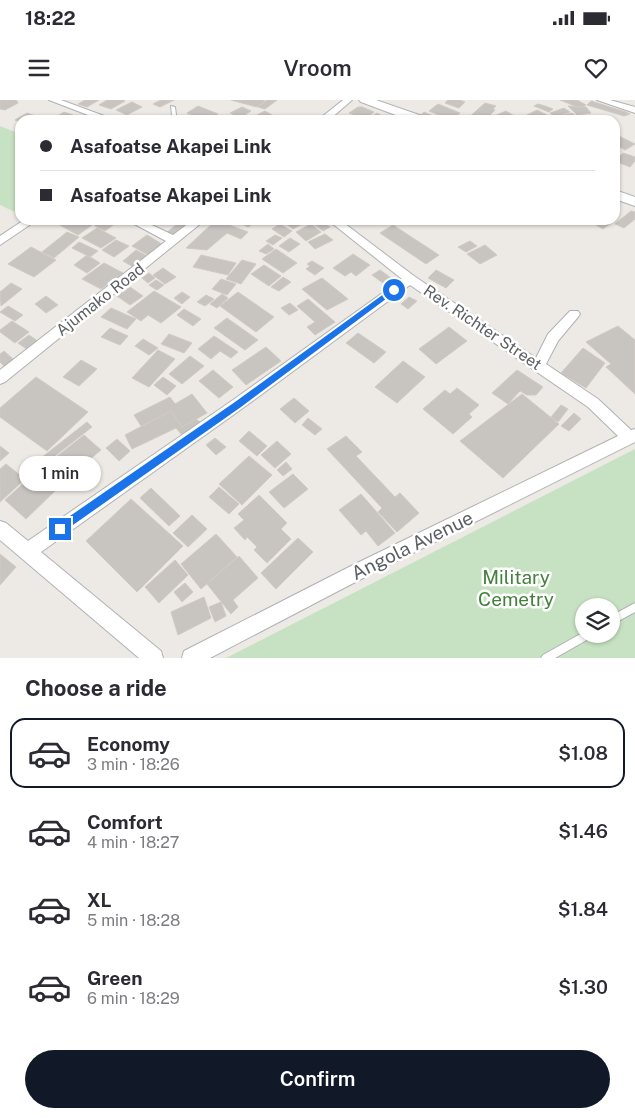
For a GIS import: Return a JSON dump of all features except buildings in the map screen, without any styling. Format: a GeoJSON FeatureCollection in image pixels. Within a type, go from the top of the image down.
{"type":"FeatureCollection","features":[{"type":"Feature","properties":{"kind":"main road"},"geometry":{"type":"LineString","coordinates":[[365,100],[407,115]]}},
{"type":"Feature","properties":{"kind":"main road"},"geometry":{"type":"LineString","coordinates":[[620,196],[635,202]]}},
{"type":"Feature","properties":{"kind":"street"},"geometry":{"type":"LineString","coordinates":[[53,100],[96,115]]}},
{"type":"Feature","properties":{"kind":"street"},"geometry":{"type":"LineString","coordinates":[[329,115],[348,100]]}},
{"type":"Feature","properties":{"kind":"street"},"geometry":{"type":"LineString","coordinates":[[601,100],[635,110]]}},
{"type":"Feature","properties":{"kind":"street"},"geometry":{"type":"LineString","coordinates":[[0,241],[24,225]]}},
{"type":"Feature","properties":{"kind":"street"},"geometry":{"type":"LineString","coordinates":[[142,225],[174,240]]}},
{"type":"Feature","properties":{"kind":"street","name":"Ajumako Road"},"geometry":{"type":"LineString","coordinates":[[0,378],[194,225]]}},
{"type":"Feature","properties":{"kind":"street","name":"Rev. Richter Street"},"geometry":{"type":"LineString","coordinates":[[340,225],[410,279],[593,403],[632,436]]}},
{"type":"Feature","properties":{"kind":"street"},"geometry":{"type":"LineString","coordinates":[[28,551],[238,404],[410,279]]}},
{"type":"Feature","properties":{"kind":"street"},"geometry":{"type":"LineString","coordinates":[[539,365],[553,338],[574,314]]}},
{"type":"Feature","properties":{"kind":"street","name":"Angola Avenue"},"geometry":{"type":"LineString","coordinates":[[191,658],[359,571],[632,436]]}},
{"type":"Feature","properties":{"kind":"street"},"geometry":{"type":"LineString","coordinates":[[0,529],[154,658]]}},
{"type":"Feature","properties":{"kind":"lane"},"geometry":{"type":"LineString","coordinates":[[173,107],[174,115]]}},
{"type":"Feature","properties":{"kind":"lane"},"geometry":{"type":"LineString","coordinates":[[620,616],[635,607]]}},
{"type":"Feature","properties":{"kind":"lane"},"geometry":{"type":"LineString","coordinates":[[546,658],[575,642]]}},
{"type":"Feature","properties":{"kind":"green space"},"geometry":{"type":"Polygon","coordinates":[[[0,126],[15,132],[15,212],[0,205],[0,126]]]}},
{"type":"Feature","properties":{"kind":"green space","name":"Military Cemetry"},"geometry":{"type":"Polygon","coordinates":[[[635,449],[635,658],[226,658],[635,449]]]}},
{"type":"Feature","properties":{"kind":"route"},"geometry":{"type":"LineString","coordinates":[[60,529],[238,404],[394,290]]}}]}
